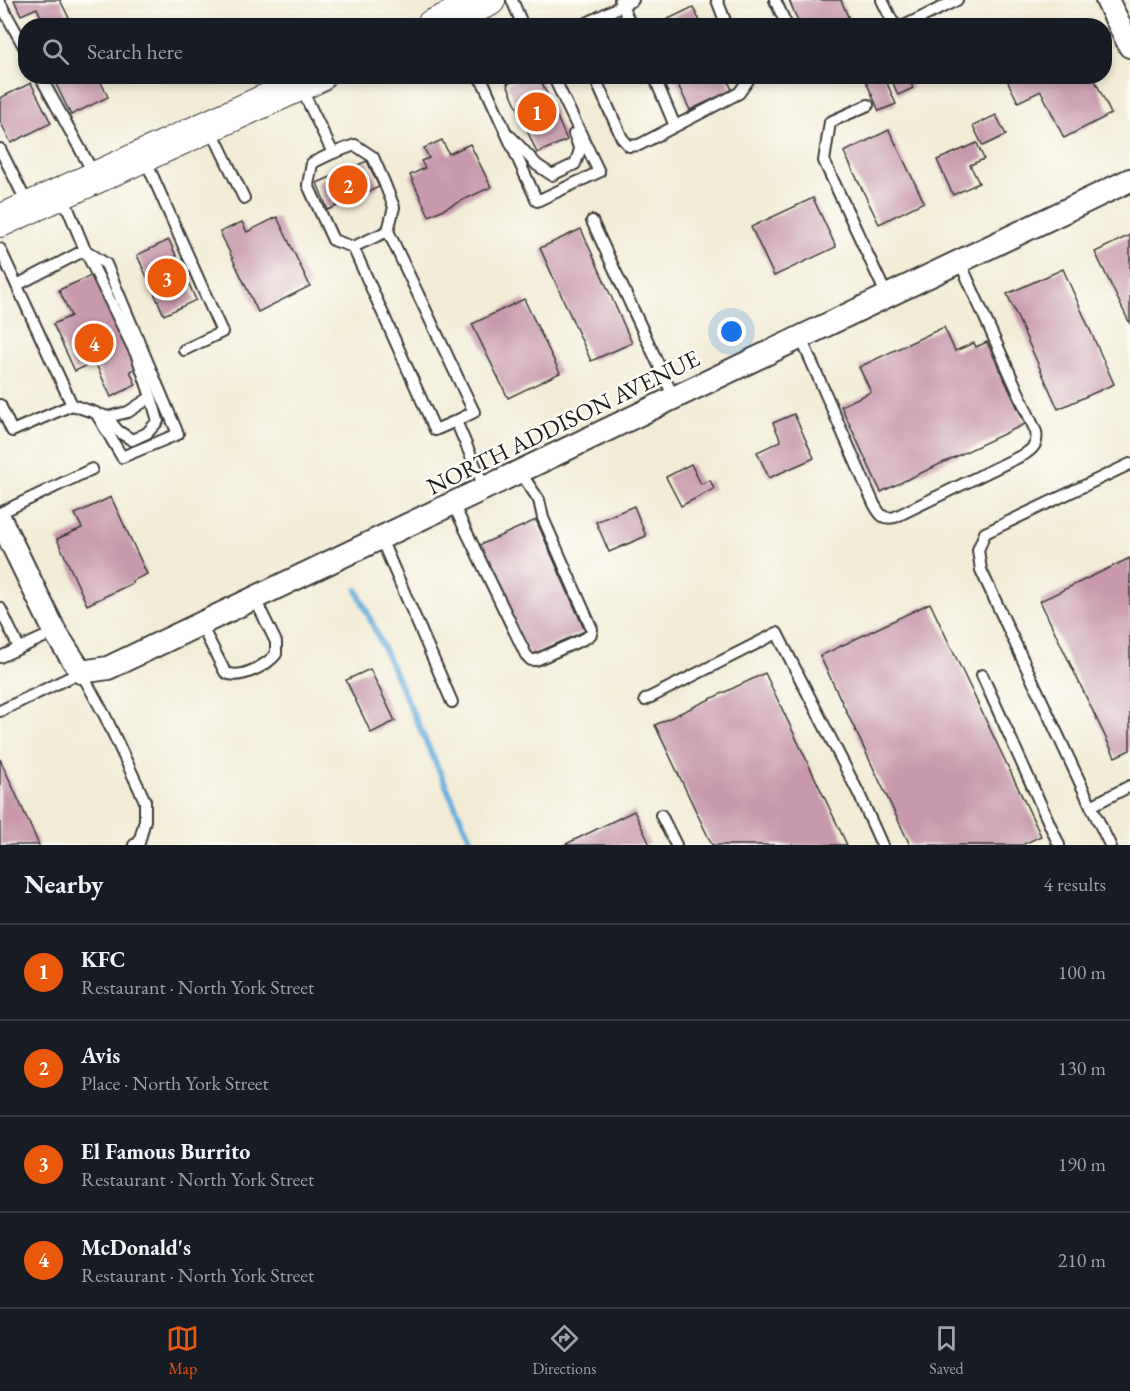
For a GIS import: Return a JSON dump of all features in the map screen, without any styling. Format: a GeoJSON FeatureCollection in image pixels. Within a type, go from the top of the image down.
{"type":"FeatureCollection","features":[{"type":"Feature","properties":{"kind":"main road"},"geometry":{"type":"LineString","coordinates":[[453,18],[489,0]]}},
{"type":"Feature","properties":{"kind":"main road"},"geometry":{"type":"LineString","coordinates":[[0,221],[303,84]]}},
{"type":"Feature","properties":{"kind":"street"},"geometry":{"type":"LineString","coordinates":[[1107,0],[1130,46]]}},
{"type":"Feature","properties":{"kind":"street","name":"NORTH ADDISON AVENUE"},"geometry":{"type":"LineString","coordinates":[[81,672],[108,668],[201,625],[1130,180]]}},
{"type":"Feature","properties":{"kind":"street"},"geometry":{"type":"LineString","coordinates":[[0,519],[55,632],[81,672]]}},
{"type":"Feature","properties":{"kind":"lane"},"geometry":{"type":"LineString","coordinates":[[512,0],[520,18]]}},
{"type":"Feature","properties":{"kind":"lane"},"geometry":{"type":"LineString","coordinates":[[717,0],[724,18]]}},
{"type":"Feature","properties":{"kind":"lane"},"geometry":{"type":"LineString","coordinates":[[776,0],[784,18]]}},
{"type":"Feature","properties":{"kind":"lane"},"geometry":{"type":"LineString","coordinates":[[882,0],[891,18]]}},
{"type":"Feature","properties":{"kind":"lane"},"geometry":{"type":"LineString","coordinates":[[920,18],[957,0]]}},
{"type":"Feature","properties":{"kind":"lane"},"geometry":{"type":"LineString","coordinates":[[596,18],[625,2],[629,18]]}},
{"type":"Feature","properties":{"kind":"lane"},"geometry":{"type":"LineString","coordinates":[[0,3],[18,36]]}},
{"type":"Feature","properties":{"kind":"lane"},"geometry":{"type":"LineString","coordinates":[[44,84],[96,177]]}},
{"type":"Feature","properties":{"kind":"lane"},"geometry":{"type":"LineString","coordinates":[[311,84],[333,153]]}},
{"type":"Feature","properties":{"kind":"lane"},"geometry":{"type":"LineString","coordinates":[[484,84],[537,201],[599,172],[556,84]]}},
{"type":"Feature","properties":{"kind":"lane"},"geometry":{"type":"LineString","coordinates":[[505,130],[537,165],[552,175],[575,164],[580,150],[555,84]]}},
{"type":"Feature","properties":{"kind":"lane"},"geometry":{"type":"LineString","coordinates":[[598,84],[622,138],[629,146],[639,145],[739,93],[747,84]]}},
{"type":"Feature","properties":{"kind":"lane"},"geometry":{"type":"LineString","coordinates":[[657,84],[675,126]]}},
{"type":"Feature","properties":{"kind":"lane"},"geometry":{"type":"LineString","coordinates":[[868,105],[830,122],[824,161],[887,297]]}},
{"type":"Feature","properties":{"kind":"lane"},"geometry":{"type":"LineString","coordinates":[[210,126],[244,198]]}},
{"type":"Feature","properties":{"kind":"lane"},"geometry":{"type":"LineString","coordinates":[[353,247],[435,429],[456,421],[474,412],[388,231],[394,207],[373,157],[355,145],[312,164],[308,185],[333,240],[353,247],[388,231]]}},
{"type":"Feature","properties":{"kind":"lane"},"geometry":{"type":"LineString","coordinates":[[0,149],[29,207]]}},
{"type":"Feature","properties":{"kind":"lane"},"geometry":{"type":"LineString","coordinates":[[143,156],[222,332],[184,350]]}},
{"type":"Feature","properties":{"kind":"lane"},"geometry":{"type":"LineString","coordinates":[[0,405],[12,431],[72,405],[107,417],[118,431],[132,440],[147,433],[158,421],[137,356],[85,250],[61,193]]}},
{"type":"Feature","properties":{"kind":"lane"},"geometry":{"type":"LineString","coordinates":[[592,221],[674,398]]}},
{"type":"Feature","properties":{"kind":"lane"},"geometry":{"type":"LineString","coordinates":[[0,249],[72,405]]}},
{"type":"Feature","properties":{"kind":"lane"},"geometry":{"type":"LineString","coordinates":[[17,285],[85,250]]}},
{"type":"Feature","properties":{"kind":"lane"},"geometry":{"type":"LineString","coordinates":[[85,250],[106,264],[178,434],[122,457],[96,413]]}},
{"type":"Feature","properties":{"kind":"lane"},"geometry":{"type":"LineString","coordinates":[[801,338],[874,504],[881,516],[887,519],[895,517],[1025,454],[1033,449],[1038,440],[960,262]]}},
{"type":"Feature","properties":{"kind":"lane"},"geometry":{"type":"LineString","coordinates":[[107,417],[128,412],[151,397]]}},
{"type":"Feature","properties":{"kind":"lane"},"geometry":{"type":"LineString","coordinates":[[456,421],[485,489]]}},
{"type":"Feature","properties":{"kind":"lane"},"geometry":{"type":"LineString","coordinates":[[1110,845],[981,570],[978,550],[985,533],[1130,464]]}},
{"type":"Feature","properties":{"kind":"lane"},"geometry":{"type":"LineString","coordinates":[[0,513],[92,469]]}},
{"type":"Feature","properties":{"kind":"lane"},"geometry":{"type":"LineString","coordinates":[[453,504],[526,655],[531,660],[536,660],[586,638],[591,634],[592,629],[543,518],[539,500],[520,472]]}},
{"type":"Feature","properties":{"kind":"lane"},"geometry":{"type":"LineString","coordinates":[[381,539],[452,702]]}},
{"type":"Feature","properties":{"kind":"lane"},"geometry":{"type":"LineString","coordinates":[[201,625],[225,672],[230,675],[238,675],[270,660],[276,654],[276,642],[255,599]]}},
{"type":"Feature","properties":{"kind":"lane"},"geometry":{"type":"LineString","coordinates":[[0,608],[19,648]]}},
{"type":"Feature","properties":{"kind":"lane"},"geometry":{"type":"LineString","coordinates":[[0,657],[55,632]]}},
{"type":"Feature","properties":{"kind":"lane"},"geometry":{"type":"LineString","coordinates":[[645,700],[777,633],[859,794],[882,845]]}},
{"type":"Feature","properties":{"kind":"lane"},"geometry":{"type":"LineString","coordinates":[[0,711],[81,672],[105,716],[145,801],[145,820],[139,843],[134,845]]}},
{"type":"Feature","properties":{"kind":"lane"},"geometry":{"type":"LineString","coordinates":[[982,675],[1059,845]]}},
{"type":"Feature","properties":{"kind":"lane"},"geometry":{"type":"LineString","coordinates":[[1091,806],[1130,786]]}},
{"type":"Feature","properties":{"kind":"lane"},"geometry":{"type":"LineString","coordinates":[[661,815],[676,845]]}},
{"type":"Feature","properties":{"kind":"building"},"geometry":{"type":"Polygon","coordinates":[[[14,0],[60,0],[69,18],[41,18],[37,8],[21,15],[14,0]]]}},
{"type":"Feature","properties":{"kind":"building"},"geometry":{"type":"Polygon","coordinates":[[[789,0],[841,0],[849,18],[797,18],[789,0]]]}},
{"type":"Feature","properties":{"kind":"building"},"geometry":{"type":"Polygon","coordinates":[[[693,7],[698,18],[670,18],[693,7]]]}},
{"type":"Feature","properties":{"kind":"building"},"geometry":{"type":"Polygon","coordinates":[[[32,84],[51,123],[11,143],[0,121],[0,98],[32,84]]]}},
{"type":"Feature","properties":{"kind":"building"},"geometry":{"type":"Polygon","coordinates":[[[56,84],[102,84],[108,97],[71,115],[56,84]]]}},
{"type":"Feature","properties":{"kind":"building"},"geometry":{"type":"Polygon","coordinates":[[[507,84],[542,84],[567,140],[537,153],[507,84]]]}},
{"type":"Feature","properties":{"kind":"building"},"geometry":{"type":"Polygon","coordinates":[[[678,84],[729,84],[732,90],[690,110],[678,84]]]}},
{"type":"Feature","properties":{"kind":"building"},"geometry":{"type":"Polygon","coordinates":[[[867,84],[887,84],[896,104],[879,111],[867,84]]]}},
{"type":"Feature","properties":{"kind":"building"},"geometry":{"type":"Polygon","coordinates":[[[893,84],[911,84],[913,88],[898,95],[893,84]]]}},
{"type":"Feature","properties":{"kind":"building"},"geometry":{"type":"Polygon","coordinates":[[[1009,84],[1097,84],[1111,114],[1064,138],[1041,91],[1018,102],[1009,84]]]}},
{"type":"Feature","properties":{"kind":"building"},"geometry":{"type":"Polygon","coordinates":[[[996,115],[1006,135],[983,146],[973,126],[996,115]]]}},
{"type":"Feature","properties":{"kind":"building"},"geometry":{"type":"Polygon","coordinates":[[[889,130],[924,202],[879,224],[844,152],[889,130]]]}},
{"type":"Feature","properties":{"kind":"building"},"geometry":{"type":"Polygon","coordinates":[[[442,140],[449,154],[470,144],[491,187],[429,216],[410,175],[425,168],[421,161],[429,158],[424,148],[442,140]]]}},
{"type":"Feature","properties":{"kind":"building"},"geometry":{"type":"Polygon","coordinates":[[[977,143],[984,159],[970,165],[979,183],[953,195],[937,160],[977,143]]]}},
{"type":"Feature","properties":{"kind":"building"},"geometry":{"type":"Polygon","coordinates":[[[367,161],[379,187],[328,210],[317,183],[367,161]]]}},
{"type":"Feature","properties":{"kind":"building"},"geometry":{"type":"Polygon","coordinates":[[[813,198],[836,247],[774,276],[751,227],[813,198]]]}},
{"type":"Feature","properties":{"kind":"building"},"geometry":{"type":"Polygon","coordinates":[[[277,217],[310,286],[258,312],[220,232],[242,222],[247,232],[277,217]]]}},
{"type":"Feature","properties":{"kind":"building"},"geometry":{"type":"Polygon","coordinates":[[[581,229],[632,343],[591,361],[540,248],[581,229]]]}},
{"type":"Feature","properties":{"kind":"building"},"geometry":{"type":"Polygon","coordinates":[[[1130,235],[1130,324],[1095,252],[1130,235]]]}},
{"type":"Feature","properties":{"kind":"building"},"geometry":{"type":"Polygon","coordinates":[[[169,240],[196,300],[164,315],[137,255],[169,240]]]}},
{"type":"Feature","properties":{"kind":"building"},"geometry":{"type":"Polygon","coordinates":[[[1063,269],[1114,384],[1058,409],[1007,294],[1063,269]]]}},
{"type":"Feature","properties":{"kind":"building"},"geometry":{"type":"Polygon","coordinates":[[[95,274],[138,367],[130,371],[136,385],[111,397],[95,362],[75,371],[53,324],[71,316],[59,290],[95,274]]]}},
{"type":"Feature","properties":{"kind":"building"},"geometry":{"type":"Polygon","coordinates":[[[524,299],[560,373],[508,398],[472,324],[524,299]]]}},
{"type":"Feature","properties":{"kind":"building"},"geometry":{"type":"Polygon","coordinates":[[[944,327],[955,351],[974,343],[976,347],[987,342],[1025,424],[881,492],[841,406],[871,392],[859,367],[944,327]]]}},
{"type":"Feature","properties":{"kind":"building"},"geometry":{"type":"Polygon","coordinates":[[[794,414],[814,458],[769,478],[757,452],[781,441],[773,423],[794,414]]]}},
{"type":"Feature","properties":{"kind":"building"},"geometry":{"type":"Polygon","coordinates":[[[691,464],[701,484],[710,480],[714,489],[681,506],[666,477],[691,464]]]}},
{"type":"Feature","properties":{"kind":"building"},"geometry":{"type":"Polygon","coordinates":[[[111,497],[147,574],[87,605],[57,539],[82,528],[75,514],[111,497]]]}},
{"type":"Feature","properties":{"kind":"building"},"geometry":{"type":"Polygon","coordinates":[[[634,506],[646,536],[609,552],[596,522],[634,506]]]}},
{"type":"Feature","properties":{"kind":"building"},"geometry":{"type":"Polygon","coordinates":[[[536,520],[585,631],[530,656],[480,545],[536,520]]]}},
{"type":"Feature","properties":{"kind":"building"},"geometry":{"type":"Polygon","coordinates":[[[1130,558],[1130,750],[1115,757],[1040,601],[1130,558]]]}},
{"type":"Feature","properties":{"kind":"building"},"geometry":{"type":"Polygon","coordinates":[[[930,603],[1041,836],[1022,845],[910,845],[820,656],[930,603]]]}},
{"type":"Feature","properties":{"kind":"building"},"geometry":{"type":"Polygon","coordinates":[[[370,669],[395,721],[371,733],[346,680],[370,669]]]}},
{"type":"Feature","properties":{"kind":"building"},"geometry":{"type":"Polygon","coordinates":[[[765,673],[847,845],[712,845],[655,725],[765,673]]]}},
{"type":"Feature","properties":{"kind":"building"},"geometry":{"type":"Polygon","coordinates":[[[0,759],[39,845],[0,845],[0,759]]]}},
{"type":"Feature","properties":{"kind":"building"},"geometry":{"type":"Polygon","coordinates":[[[634,811],[650,845],[564,845],[634,811]]]}},
{"type":"Feature","properties":{"kind":"waterway"},"geometry":{"type":"LineString","coordinates":[[357,590],[473,845]]}},
{"type":"Feature","properties":{"kind":"place","name":"KFC"},"geometry":{"type":"Point","coordinates":[537,112]}},
{"type":"Feature","properties":{"kind":"place","name":"Avis"},"geometry":{"type":"Point","coordinates":[348,185]}},
{"type":"Feature","properties":{"kind":"place","name":"El Famous Burrito"},"geometry":{"type":"Point","coordinates":[167,278]}},
{"type":"Feature","properties":{"kind":"place","name":"McDonald's"},"geometry":{"type":"Point","coordinates":[94,343]}}]}
